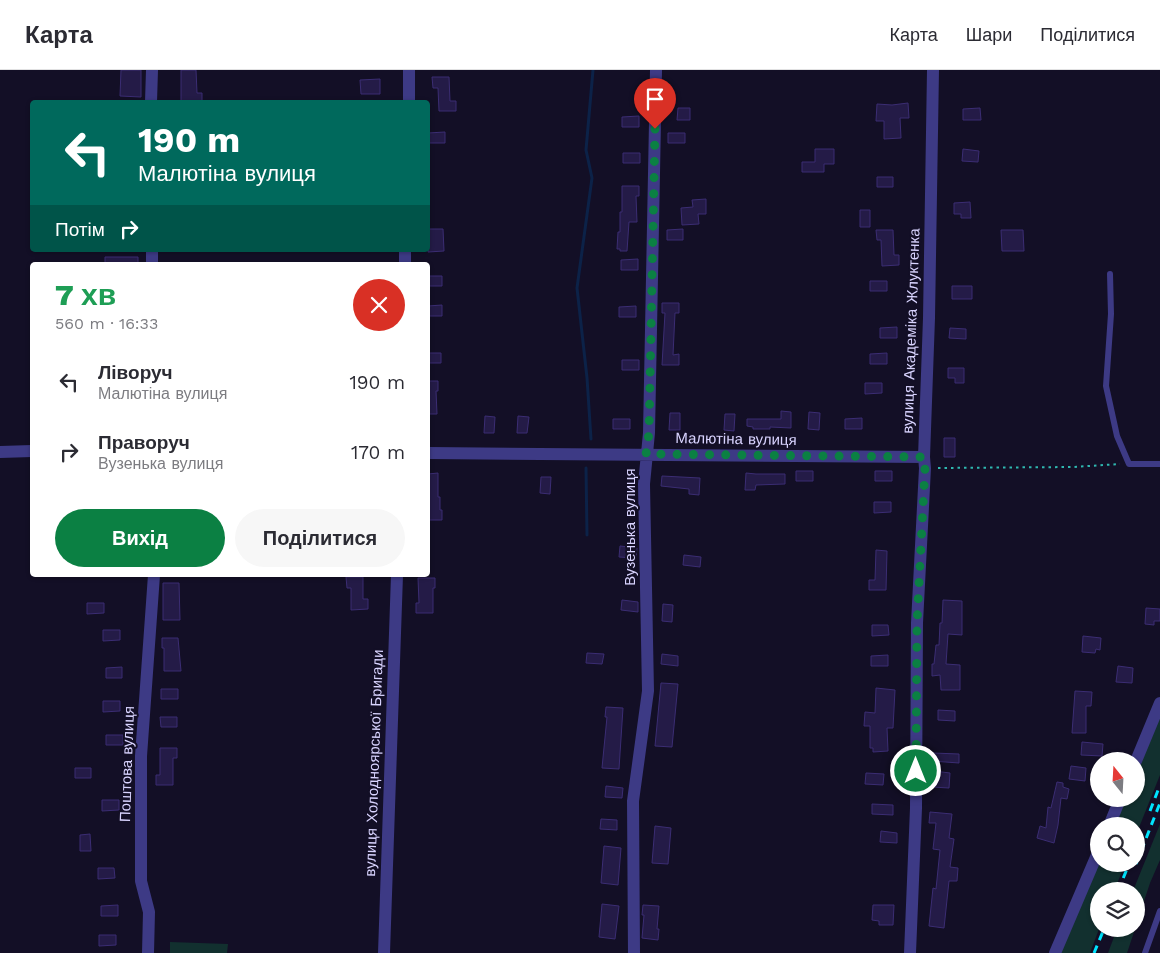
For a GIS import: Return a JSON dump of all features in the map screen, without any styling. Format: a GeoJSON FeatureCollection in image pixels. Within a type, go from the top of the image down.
{"type":"FeatureCollection","features":[{"type":"Feature","properties":{"kind":"street"},"geometry":{"type":"LineString","coordinates":[[151,100],[152,70]]}},
{"type":"Feature","properties":{"kind":"street"},"geometry":{"type":"LineString","coordinates":[[409,100],[410,70]]}},
{"type":"Feature","properties":{"kind":"street","name":"Вузенька вулиця"},"geometry":{"type":"LineString","coordinates":[[634,953],[633,801],[648,691],[644,484],[649,433],[656,70]]}},
{"type":"Feature","properties":{"kind":"street","name":"вулиця Академіка Жлуктенка"},"geometry":{"type":"LineString","coordinates":[[910,953],[916,808],[917,623],[929,308],[933,70]]}},
{"type":"Feature","properties":{"kind":"street"},"geometry":{"type":"LineString","coordinates":[[0,452],[30,451]]}},
{"type":"Feature","properties":{"kind":"street","name":"Малютіна вулиця"},"geometry":{"type":"LineString","coordinates":[[430,454],[646,454],[924,463]]}},
{"type":"Feature","properties":{"kind":"street","name":"Поштова вулиця"},"geometry":{"type":"LineString","coordinates":[[148,953],[149,912],[141,881],[141,756],[154,577]]}},
{"type":"Feature","properties":{"kind":"street","name":"вулиця Холодноярської Бригади"},"geometry":{"type":"LineString","coordinates":[[384,953],[397,577]]}},
{"type":"Feature","properties":{"kind":"street"},"geometry":{"type":"LineString","coordinates":[[1140,752],[1160,703]]}},
{"type":"Feature","properties":{"kind":"street"},"geometry":{"type":"LineString","coordinates":[[1055,953],[1090,871]]}},
{"type":"Feature","properties":{"kind":"lane"},"geometry":{"type":"LineString","coordinates":[[1110,274],[1111,314],[1106,386],[1117,436],[1129,464],[1160,464]]}},
{"type":"Feature","properties":{"kind":"lane"},"geometry":{"type":"LineString","coordinates":[[1145,953],[1160,911]]}},
{"type":"Feature","properties":{"kind":"path"},"geometry":{"type":"LineString","coordinates":[[924,463],[1074,467],[1129,464]]}},
{"type":"Feature","properties":{"kind":"green space"},"geometry":{"type":"Polygon","coordinates":[[[1160,712],[1160,775],[1143,817],[1115,817],[1119,808],[1145,808],[1145,752],[1143,752],[1160,712]]]}},
{"type":"Feature","properties":{"kind":"green space"},"geometry":{"type":"Polygon","coordinates":[[[1160,824],[1160,860],[1145,898],[1145,882],[1137,882],[1141,872],[1145,872],[1145,861],[1160,824]]]}},
{"type":"Feature","properties":{"kind":"green space"},"geometry":{"type":"Polygon","coordinates":[[[1095,872],[1122,872],[1118,882],[1090,882],[1095,872]]]}},
{"type":"Feature","properties":{"kind":"green space"},"geometry":{"type":"Polygon","coordinates":[[[1090,883],[1090,937],[1096,937],[1090,953],[1056,953],[1090,883]]]}},
{"type":"Feature","properties":{"kind":"green space"},"geometry":{"type":"Polygon","coordinates":[[[1114,937],[1132,937],[1127,953],[1108,953],[1114,937]]]}},
{"type":"Feature","properties":{"kind":"green space"},"geometry":{"type":"Polygon","coordinates":[[[170,942],[228,944],[227,953],[170,953],[170,942]]]}},
{"type":"Feature","properties":{"kind":"building"},"geometry":{"type":"Polygon","coordinates":[[[121,70],[141,70],[141,97],[120,96],[121,70]]]}},
{"type":"Feature","properties":{"kind":"building"},"geometry":{"type":"Polygon","coordinates":[[[181,70],[196,70],[197,93],[202,93],[202,100],[181,100],[181,70]]]}},
{"type":"Feature","properties":{"kind":"building"},"geometry":{"type":"Polygon","coordinates":[[[432,77],[449,77],[450,101],[456,101],[456,111],[439,111],[438,88],[433,88],[432,77]]]}},
{"type":"Feature","properties":{"kind":"building"},"geometry":{"type":"Polygon","coordinates":[[[380,79],[380,94],[361,94],[360,80],[380,79]]]}},
{"type":"Feature","properties":{"kind":"building"},"geometry":{"type":"Polygon","coordinates":[[[908,103],[909,118],[900,118],[901,138],[884,139],[884,121],[876,121],[877,104],[908,103]]]}},
{"type":"Feature","properties":{"kind":"building"},"geometry":{"type":"Polygon","coordinates":[[[678,108],[690,108],[690,120],[677,120],[678,108]]]}},
{"type":"Feature","properties":{"kind":"building"},"geometry":{"type":"Polygon","coordinates":[[[980,108],[981,120],[963,120],[963,109],[980,108]]]}},
{"type":"Feature","properties":{"kind":"building"},"geometry":{"type":"Polygon","coordinates":[[[639,116],[639,127],[622,127],[622,117],[639,116]]]}},
{"type":"Feature","properties":{"kind":"building"},"geometry":{"type":"Polygon","coordinates":[[[445,132],[445,143],[430,143],[430,133],[445,132]]]}},
{"type":"Feature","properties":{"kind":"building"},"geometry":{"type":"Polygon","coordinates":[[[668,133],[685,133],[685,143],[668,143],[668,133]]]}},
{"type":"Feature","properties":{"kind":"building"},"geometry":{"type":"Polygon","coordinates":[[[815,149],[834,149],[834,164],[824,164],[824,172],[802,172],[802,162],[815,162],[815,149]]]}},
{"type":"Feature","properties":{"kind":"building"},"geometry":{"type":"Polygon","coordinates":[[[963,149],[979,151],[978,162],[962,161],[963,149]]]}},
{"type":"Feature","properties":{"kind":"building"},"geometry":{"type":"Polygon","coordinates":[[[623,153],[640,153],[640,163],[623,163],[623,153]]]}},
{"type":"Feature","properties":{"kind":"building"},"geometry":{"type":"Polygon","coordinates":[[[877,177],[893,177],[893,187],[877,187],[877,177]]]}},
{"type":"Feature","properties":{"kind":"building"},"geometry":{"type":"Polygon","coordinates":[[[622,186],[639,186],[639,196],[636,196],[637,222],[629,222],[627,251],[617,249],[618,232],[620,232],[620,212],[622,212],[622,186]]]}},
{"type":"Feature","properties":{"kind":"building"},"geometry":{"type":"Polygon","coordinates":[[[706,199],[706,214],[698,214],[699,224],[682,225],[681,208],[693,207],[692,200],[706,199]]]}},
{"type":"Feature","properties":{"kind":"building"},"geometry":{"type":"Polygon","coordinates":[[[970,202],[971,218],[961,218],[961,214],[954,214],[954,203],[970,202]]]}},
{"type":"Feature","properties":{"kind":"building"},"geometry":{"type":"Polygon","coordinates":[[[860,210],[870,210],[870,227],[860,227],[860,210]]]}},
{"type":"Feature","properties":{"kind":"building"},"geometry":{"type":"Polygon","coordinates":[[[430,229],[443,229],[444,251],[430,252],[430,229]]]}},
{"type":"Feature","properties":{"kind":"building"},"geometry":{"type":"Polygon","coordinates":[[[683,229],[683,240],[667,240],[667,230],[683,229]]]}},
{"type":"Feature","properties":{"kind":"building"},"geometry":{"type":"Polygon","coordinates":[[[876,230],[893,230],[894,255],[899,255],[899,265],[882,266],[881,240],[877,240],[876,230]]]}},
{"type":"Feature","properties":{"kind":"building"},"geometry":{"type":"Polygon","coordinates":[[[1001,230],[1023,230],[1024,251],[1002,251],[1001,230]]]}},
{"type":"Feature","properties":{"kind":"building"},"geometry":{"type":"Polygon","coordinates":[[[105,257],[138,257],[138,262],[105,262],[105,257]]]}},
{"type":"Feature","properties":{"kind":"building"},"geometry":{"type":"Polygon","coordinates":[[[638,259],[638,270],[621,270],[621,260],[638,259]]]}},
{"type":"Feature","properties":{"kind":"building"},"geometry":{"type":"Polygon","coordinates":[[[430,276],[442,276],[442,286],[430,286],[430,276]]]}},
{"type":"Feature","properties":{"kind":"building"},"geometry":{"type":"Polygon","coordinates":[[[870,281],[887,281],[887,291],[870,291],[870,281]]]}},
{"type":"Feature","properties":{"kind":"building"},"geometry":{"type":"Polygon","coordinates":[[[952,286],[972,286],[972,299],[952,299],[952,286]]]}},
{"type":"Feature","properties":{"kind":"building"},"geometry":{"type":"Polygon","coordinates":[[[662,303],[679,303],[679,313],[675,313],[673,355],[679,354],[679,365],[662,365],[665,313],[662,313],[662,303]]]}},
{"type":"Feature","properties":{"kind":"building"},"geometry":{"type":"Polygon","coordinates":[[[442,305],[442,316],[430,316],[430,306],[442,305]]]}},
{"type":"Feature","properties":{"kind":"building"},"geometry":{"type":"Polygon","coordinates":[[[636,306],[636,317],[619,317],[619,307],[636,306]]]}},
{"type":"Feature","properties":{"kind":"building"},"geometry":{"type":"Polygon","coordinates":[[[897,327],[897,338],[880,338],[880,328],[897,327]]]}},
{"type":"Feature","properties":{"kind":"building"},"geometry":{"type":"Polygon","coordinates":[[[950,328],[966,329],[966,339],[949,338],[950,328]]]}},
{"type":"Feature","properties":{"kind":"building"},"geometry":{"type":"Polygon","coordinates":[[[430,353],[441,353],[441,363],[430,363],[430,353]]]}},
{"type":"Feature","properties":{"kind":"building"},"geometry":{"type":"Polygon","coordinates":[[[887,353],[887,364],[870,364],[870,354],[887,353]]]}},
{"type":"Feature","properties":{"kind":"building"},"geometry":{"type":"Polygon","coordinates":[[[622,360],[639,360],[639,370],[622,370],[622,360]]]}},
{"type":"Feature","properties":{"kind":"building"},"geometry":{"type":"Polygon","coordinates":[[[948,368],[964,368],[964,383],[955,383],[955,378],[948,378],[948,368]]]}},
{"type":"Feature","properties":{"kind":"building"},"geometry":{"type":"Polygon","coordinates":[[[430,381],[438,381],[438,391],[436,391],[437,414],[430,414],[430,381]]]}},
{"type":"Feature","properties":{"kind":"building"},"geometry":{"type":"Polygon","coordinates":[[[865,383],[882,383],[882,393],[865,394],[865,383]]]}},
{"type":"Feature","properties":{"kind":"building"},"geometry":{"type":"Polygon","coordinates":[[[781,411],[791,412],[791,428],[770,427],[770,429],[753,429],[753,427],[747,426],[747,419],[781,419],[781,411]]]}},
{"type":"Feature","properties":{"kind":"building"},"geometry":{"type":"Polygon","coordinates":[[[809,412],[820,413],[819,430],[808,429],[809,412]]]}},
{"type":"Feature","properties":{"kind":"building"},"geometry":{"type":"Polygon","coordinates":[[[670,413],[680,413],[680,430],[669,430],[670,413]]]}},
{"type":"Feature","properties":{"kind":"building"},"geometry":{"type":"Polygon","coordinates":[[[725,414],[735,414],[734,431],[724,430],[725,414]]]}},
{"type":"Feature","properties":{"kind":"building"},"geometry":{"type":"Polygon","coordinates":[[[485,416],[495,417],[494,433],[484,433],[485,416]]]}},
{"type":"Feature","properties":{"kind":"building"},"geometry":{"type":"Polygon","coordinates":[[[518,416],[529,417],[527,433],[517,433],[518,416]]]}},
{"type":"Feature","properties":{"kind":"building"},"geometry":{"type":"Polygon","coordinates":[[[862,418],[862,429],[845,429],[845,419],[862,418]]]}},
{"type":"Feature","properties":{"kind":"building"},"geometry":{"type":"Polygon","coordinates":[[[613,419],[630,419],[630,429],[613,429],[613,419]]]}},
{"type":"Feature","properties":{"kind":"building"},"geometry":{"type":"Polygon","coordinates":[[[944,438],[955,438],[955,457],[944,457],[944,438]]]}},
{"type":"Feature","properties":{"kind":"building"},"geometry":{"type":"Polygon","coordinates":[[[796,471],[813,471],[813,481],[796,481],[796,471]]]}},
{"type":"Feature","properties":{"kind":"building"},"geometry":{"type":"Polygon","coordinates":[[[875,471],[892,471],[892,481],[875,481],[875,471]]]}},
{"type":"Feature","properties":{"kind":"building"},"geometry":{"type":"Polygon","coordinates":[[[438,473],[438,497],[440,497],[442,520],[430,520],[430,474],[438,473]]]}},
{"type":"Feature","properties":{"kind":"building"},"geometry":{"type":"Polygon","coordinates":[[[746,473],[785,474],[785,484],[756,485],[755,490],[745,490],[746,473]]]}},
{"type":"Feature","properties":{"kind":"building"},"geometry":{"type":"Polygon","coordinates":[[[662,476],[700,478],[699,495],[689,494],[689,489],[661,486],[662,476]]]}},
{"type":"Feature","properties":{"kind":"building"},"geometry":{"type":"Polygon","coordinates":[[[541,477],[551,477],[550,494],[540,493],[541,477]]]}},
{"type":"Feature","properties":{"kind":"building"},"geometry":{"type":"Polygon","coordinates":[[[874,502],[891,502],[891,512],[874,513],[874,502]]]}},
{"type":"Feature","properties":{"kind":"building"},"geometry":{"type":"Polygon","coordinates":[[[620,546],[637,548],[636,558],[619,557],[620,546]]]}},
{"type":"Feature","properties":{"kind":"building"},"geometry":{"type":"Polygon","coordinates":[[[876,550],[887,551],[886,590],[869,590],[869,580],[875,580],[876,550]]]}},
{"type":"Feature","properties":{"kind":"building"},"geometry":{"type":"Polygon","coordinates":[[[684,555],[701,557],[700,567],[683,565],[684,555]]]}},
{"type":"Feature","properties":{"kind":"building"},"geometry":{"type":"Polygon","coordinates":[[[346,577],[363,577],[363,599],[368,599],[368,609],[351,610],[351,588],[347,588],[346,577]]]}},
{"type":"Feature","properties":{"kind":"building"},"geometry":{"type":"Polygon","coordinates":[[[418,578],[435,578],[433,613],[416,613],[416,603],[419,603],[418,578]]]}},
{"type":"Feature","properties":{"kind":"building"},"geometry":{"type":"Polygon","coordinates":[[[163,583],[179,583],[180,620],[163,620],[163,583]]]}},
{"type":"Feature","properties":{"kind":"building"},"geometry":{"type":"Polygon","coordinates":[[[622,600],[638,602],[638,612],[621,610],[622,600]]]}},
{"type":"Feature","properties":{"kind":"building"},"geometry":{"type":"Polygon","coordinates":[[[943,600],[962,601],[962,635],[948,634],[946,664],[960,665],[960,690],[941,690],[940,675],[932,676],[932,664],[934,664],[936,645],[939,645],[943,600]]]}},
{"type":"Feature","properties":{"kind":"building"},"geometry":{"type":"Polygon","coordinates":[[[87,603],[104,603],[104,613],[87,614],[87,603]]]}},
{"type":"Feature","properties":{"kind":"building"},"geometry":{"type":"Polygon","coordinates":[[[663,604],[673,605],[672,622],[662,621],[663,604]]]}},
{"type":"Feature","properties":{"kind":"building"},"geometry":{"type":"Polygon","coordinates":[[[1146,608],[1160,609],[1160,621],[1154,621],[1154,625],[1145,624],[1146,608]]]}},
{"type":"Feature","properties":{"kind":"building"},"geometry":{"type":"Polygon","coordinates":[[[872,625],[888,625],[889,635],[872,636],[872,625]]]}},
{"type":"Feature","properties":{"kind":"building"},"geometry":{"type":"Polygon","coordinates":[[[103,630],[120,630],[120,640],[103,641],[103,630]]]}},
{"type":"Feature","properties":{"kind":"building"},"geometry":{"type":"Polygon","coordinates":[[[1083,636],[1101,638],[1100,650],[1096,649],[1095,653],[1082,652],[1083,636]]]}},
{"type":"Feature","properties":{"kind":"building"},"geometry":{"type":"Polygon","coordinates":[[[162,638],[178,638],[181,671],[164,671],[162,638]]]}},
{"type":"Feature","properties":{"kind":"building"},"geometry":{"type":"Polygon","coordinates":[[[587,653],[604,654],[602,664],[586,663],[587,653]]]}},
{"type":"Feature","properties":{"kind":"building"},"geometry":{"type":"Polygon","coordinates":[[[662,654],[678,656],[678,666],[661,664],[662,654]]]}},
{"type":"Feature","properties":{"kind":"building"},"geometry":{"type":"Polygon","coordinates":[[[888,655],[888,666],[871,666],[871,656],[888,655]]]}},
{"type":"Feature","properties":{"kind":"building"},"geometry":{"type":"Polygon","coordinates":[[[1118,666],[1133,668],[1132,683],[1116,682],[1118,666]]]}},
{"type":"Feature","properties":{"kind":"building"},"geometry":{"type":"Polygon","coordinates":[[[122,667],[122,678],[106,678],[106,668],[122,667]]]}},
{"type":"Feature","properties":{"kind":"building"},"geometry":{"type":"Polygon","coordinates":[[[661,683],[678,684],[672,747],[655,746],[661,683]]]}},
{"type":"Feature","properties":{"kind":"building"},"geometry":{"type":"Polygon","coordinates":[[[876,688],[895,690],[893,728],[887,728],[888,751],[873,752],[873,748],[870,748],[870,726],[864,726],[865,712],[875,713],[876,688]]]}},
{"type":"Feature","properties":{"kind":"building"},"geometry":{"type":"Polygon","coordinates":[[[161,689],[178,689],[178,699],[161,699],[161,689]]]}},
{"type":"Feature","properties":{"kind":"building"},"geometry":{"type":"Polygon","coordinates":[[[1075,691],[1092,692],[1091,706],[1086,706],[1086,733],[1072,733],[1075,691]]]}},
{"type":"Feature","properties":{"kind":"building"},"geometry":{"type":"Polygon","coordinates":[[[103,701],[120,701],[120,711],[103,712],[103,701]]]}},
{"type":"Feature","properties":{"kind":"building"},"geometry":{"type":"Polygon","coordinates":[[[606,707],[623,708],[619,769],[602,768],[607,717],[605,717],[606,707]]]}},
{"type":"Feature","properties":{"kind":"building"},"geometry":{"type":"Polygon","coordinates":[[[938,710],[955,711],[955,721],[938,720],[938,710]]]}},
{"type":"Feature","properties":{"kind":"building"},"geometry":{"type":"Polygon","coordinates":[[[160,717],[177,717],[177,727],[161,727],[160,717]]]}},
{"type":"Feature","properties":{"kind":"building"},"geometry":{"type":"Polygon","coordinates":[[[106,735],[123,735],[123,745],[106,745],[106,735]]]}},
{"type":"Feature","properties":{"kind":"building"},"geometry":{"type":"Polygon","coordinates":[[[1082,742],[1103,744],[1102,752],[1090,752],[1090,755],[1081,755],[1082,742]]]}},
{"type":"Feature","properties":{"kind":"building"},"geometry":{"type":"Polygon","coordinates":[[[160,748],[177,748],[177,758],[173,758],[173,785],[156,785],[156,775],[160,775],[160,748]]]}},
{"type":"Feature","properties":{"kind":"building"},"geometry":{"type":"Polygon","coordinates":[[[933,753],[959,754],[959,763],[932,761],[933,753]]]}},
{"type":"Feature","properties":{"kind":"building"},"geometry":{"type":"Polygon","coordinates":[[[1071,766],[1086,768],[1085,781],[1069,779],[1071,766]]]}},
{"type":"Feature","properties":{"kind":"building"},"geometry":{"type":"Polygon","coordinates":[[[75,768],[91,768],[91,778],[75,778],[75,768]]]}},
{"type":"Feature","properties":{"kind":"building"},"geometry":{"type":"Polygon","coordinates":[[[934,771],[950,773],[949,788],[932,787],[934,771]]]}},
{"type":"Feature","properties":{"kind":"building"},"geometry":{"type":"Polygon","coordinates":[[[866,773],[884,774],[883,785],[865,784],[866,773]]]}},
{"type":"Feature","properties":{"kind":"building"},"geometry":{"type":"Polygon","coordinates":[[[1057,782],[1063,783],[1063,787],[1069,789],[1067,799],[1061,798],[1054,843],[1037,838],[1040,826],[1046,828],[1048,807],[1051,808],[1057,782]]]}},
{"type":"Feature","properties":{"kind":"building"},"geometry":{"type":"Polygon","coordinates":[[[606,786],[623,788],[622,798],[605,797],[606,786]]]}},
{"type":"Feature","properties":{"kind":"building"},"geometry":{"type":"Polygon","coordinates":[[[102,800],[119,800],[119,810],[102,811],[102,800]]]}},
{"type":"Feature","properties":{"kind":"building"},"geometry":{"type":"Polygon","coordinates":[[[872,804],[893,805],[893,815],[872,814],[872,804]]]}},
{"type":"Feature","properties":{"kind":"building"},"geometry":{"type":"Polygon","coordinates":[[[930,812],[952,814],[949,838],[954,839],[950,867],[958,868],[957,881],[949,881],[944,928],[929,926],[933,888],[936,889],[940,850],[933,849],[936,823],[929,823],[930,812]]]}},
{"type":"Feature","properties":{"kind":"building"},"geometry":{"type":"Polygon","coordinates":[[[601,819],[617,820],[617,830],[600,829],[601,819]]]}},
{"type":"Feature","properties":{"kind":"building"},"geometry":{"type":"Polygon","coordinates":[[[655,826],[671,828],[668,864],[652,863],[655,826]]]}},
{"type":"Feature","properties":{"kind":"building"},"geometry":{"type":"Polygon","coordinates":[[[881,831],[897,833],[897,843],[880,842],[881,831]]]}},
{"type":"Feature","properties":{"kind":"building"},"geometry":{"type":"Polygon","coordinates":[[[90,834],[91,851],[80,851],[80,835],[90,834]]]}},
{"type":"Feature","properties":{"kind":"building"},"geometry":{"type":"Polygon","coordinates":[[[604,846],[621,848],[618,885],[601,883],[604,846]]]}},
{"type":"Feature","properties":{"kind":"building"},"geometry":{"type":"Polygon","coordinates":[[[98,868],[114,868],[115,878],[98,879],[98,868]]]}},
{"type":"Feature","properties":{"kind":"building"},"geometry":{"type":"Polygon","coordinates":[[[602,904],[619,906],[615,939],[599,937],[602,904]]]}},
{"type":"Feature","properties":{"kind":"building"},"geometry":{"type":"Polygon","coordinates":[[[118,905],[118,916],[101,916],[101,906],[118,905]]]}},
{"type":"Feature","properties":{"kind":"building"},"geometry":{"type":"Polygon","coordinates":[[[643,905],[659,906],[658,940],[642,938],[643,905]]]}},
{"type":"Feature","properties":{"kind":"building"},"geometry":{"type":"Polygon","coordinates":[[[873,905],[894,905],[893,925],[879,925],[879,921],[872,920],[873,905]]]}},
{"type":"Feature","properties":{"kind":"building"},"geometry":{"type":"Polygon","coordinates":[[[99,935],[116,935],[116,945],[99,946],[99,935]]]}},
{"type":"Feature","properties":{"kind":"waterway"},"geometry":{"type":"LineString","coordinates":[[591,439],[587,378],[577,288],[592,178],[586,150],[593,70]]}},
{"type":"Feature","properties":{"kind":"waterway"},"geometry":{"type":"LineString","coordinates":[[586,468],[587,535]]}},
{"type":"Feature","properties":{"kind":"railway"},"geometry":{"type":"LineString","coordinates":[[1150,811],[1160,785]]}},
{"type":"Feature","properties":{"kind":"railway"},"geometry":{"type":"LineString","coordinates":[[1145,841],[1160,803]]}},
{"type":"Feature","properties":{"kind":"railway"},"geometry":{"type":"LineString","coordinates":[[1122,882],[1126,872]]}},
{"type":"Feature","properties":{"kind":"railway"},"geometry":{"type":"LineString","coordinates":[[1094,953],[1101,937]]}},
{"type":"Feature","properties":{"kind":"route"},"geometry":{"type":"LineString","coordinates":[[655,129],[649,433],[646,454],[924,457],[917,623],[916,771]]}}]}
